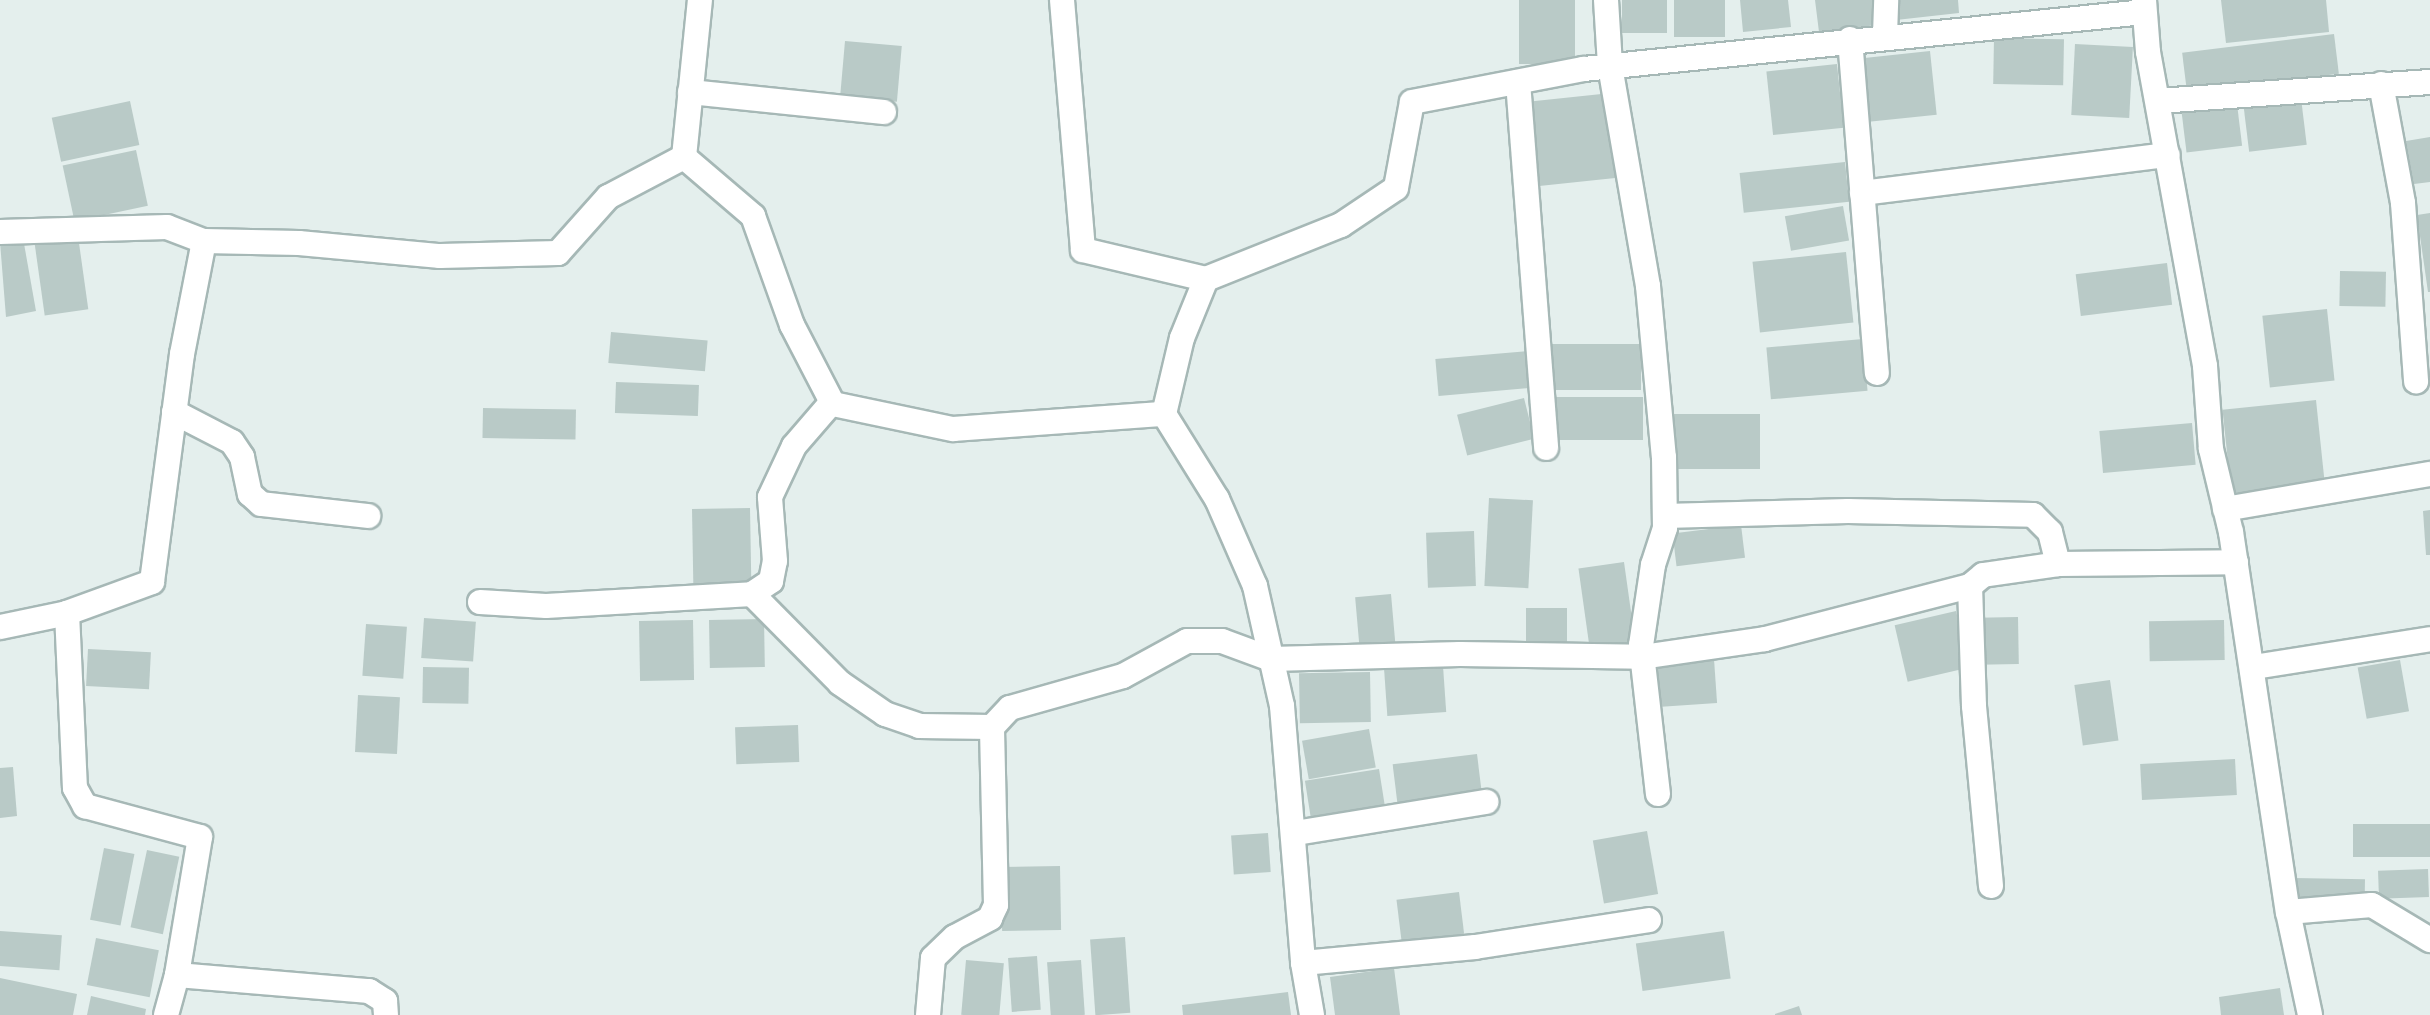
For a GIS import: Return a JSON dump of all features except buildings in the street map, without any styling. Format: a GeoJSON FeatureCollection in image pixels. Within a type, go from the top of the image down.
{"type":"FeatureCollection","features":[{"type":"Feature","properties":{"kind":"street"},"geometry":{"type":"LineString","coordinates":[[684,157],[700,0]]}},
{"type":"Feature","properties":{"kind":"street"},"geometry":{"type":"LineString","coordinates":[[1062,0],[1083,250],[1206,279],[1341,225],[1396,188],[1412,102],[1610,66],[2144,6],[2205,366],[2211,449],[2236,562],[2288,912],[2310,1015]]}},
{"type":"Feature","properties":{"kind":"street"},"geometry":{"type":"LineString","coordinates":[[1606,0],[1610,66],[1648,286],[1665,516],[1647,599],[1642,657],[1658,794]]}},
{"type":"Feature","properties":{"kind":"street"},"geometry":{"type":"LineString","coordinates":[[1885,35],[1886,0]]}},
{"type":"Feature","properties":{"kind":"street"},"geometry":{"type":"LineString","coordinates":[[1850,39],[1877,373]]}},
{"type":"Feature","properties":{"kind":"street"},"geometry":{"type":"LineString","coordinates":[[1518,82],[1546,448]]}},
{"type":"Feature","properties":{"kind":"street"},"geometry":{"type":"LineString","coordinates":[[2158,101],[2430,82]]}},
{"type":"Feature","properties":{"kind":"street"},"geometry":{"type":"LineString","coordinates":[[2381,84],[2403,203],[2416,382]]}},
{"type":"Feature","properties":{"kind":"street"},"geometry":{"type":"LineString","coordinates":[[690,92],[884,112]]}},
{"type":"Feature","properties":{"kind":"street"},"geometry":{"type":"LineString","coordinates":[[1862,193],[2168,155]]}},
{"type":"Feature","properties":{"kind":"street"},"geometry":{"type":"LineString","coordinates":[[0,232],[167,227],[204,241],[299,243],[440,256],[558,253],[608,197],[684,157]]}},
{"type":"Feature","properties":{"kind":"street"},"geometry":{"type":"LineString","coordinates":[[684,157],[753,216],[792,325],[832,402],[953,429],[1164,414]]}},
{"type":"Feature","properties":{"kind":"street"},"geometry":{"type":"LineString","coordinates":[[0,627],[67,613],[152,582],[174,412],[204,241]]}},
{"type":"Feature","properties":{"kind":"street"},"geometry":{"type":"LineString","coordinates":[[1206,279],[1182,338],[1164,414],[1217,499],[1255,586],[1271,659],[1296,833],[1303,963],[1312,1015]]}},
{"type":"Feature","properties":{"kind":"street"},"geometry":{"type":"LineString","coordinates":[[480,602],[561,605],[752,594],[771,581],[775,561],[770,497],[794,446],[832,402]]}},
{"type":"Feature","properties":{"kind":"street"},"geometry":{"type":"LineString","coordinates":[[174,412],[232,442],[242,457],[250,494],[261,504],[368,516]]}},
{"type":"Feature","properties":{"kind":"street"},"geometry":{"type":"LineString","coordinates":[[2225,509],[2430,474]]}},
{"type":"Feature","properties":{"kind":"street"},"geometry":{"type":"LineString","coordinates":[[1665,516],[1848,511],[2033,515],[2050,532],[2058,564]]}},
{"type":"Feature","properties":{"kind":"street"},"geometry":{"type":"LineString","coordinates":[[928,1015],[933,958],[955,937],[990,918],[996,905],[992,727],[1010,708],[1123,676],[1187,641],[1222,641],[1271,659],[1460,654],[1642,657],[1765,639],[1970,586],[1983,575],[2058,564],[2236,562]]}},
{"type":"Feature","properties":{"kind":"street"},"geometry":{"type":"LineString","coordinates":[[1970,586],[1974,706],[1991,886]]}},
{"type":"Feature","properties":{"kind":"street"},"geometry":{"type":"LineString","coordinates":[[752,594],[840,683],[885,714],[919,726],[992,727]]}},
{"type":"Feature","properties":{"kind":"street"},"geometry":{"type":"LineString","coordinates":[[67,613],[75,788],[85,806],[200,837],[177,975],[166,1015]]}},
{"type":"Feature","properties":{"kind":"street"},"geometry":{"type":"LineString","coordinates":[[2254,667],[2430,639]]}},
{"type":"Feature","properties":{"kind":"street"},"geometry":{"type":"LineString","coordinates":[[1296,833],[1486,802]]}},
{"type":"Feature","properties":{"kind":"street"},"geometry":{"type":"LineString","coordinates":[[2288,912],[2372,905],[2430,940]]}},
{"type":"Feature","properties":{"kind":"street"},"geometry":{"type":"LineString","coordinates":[[1303,963],[1475,947],[1649,920]]}},
{"type":"Feature","properties":{"kind":"street"},"geometry":{"type":"LineString","coordinates":[[177,975],[369,991],[385,1001],[386,1015]]}}]}
